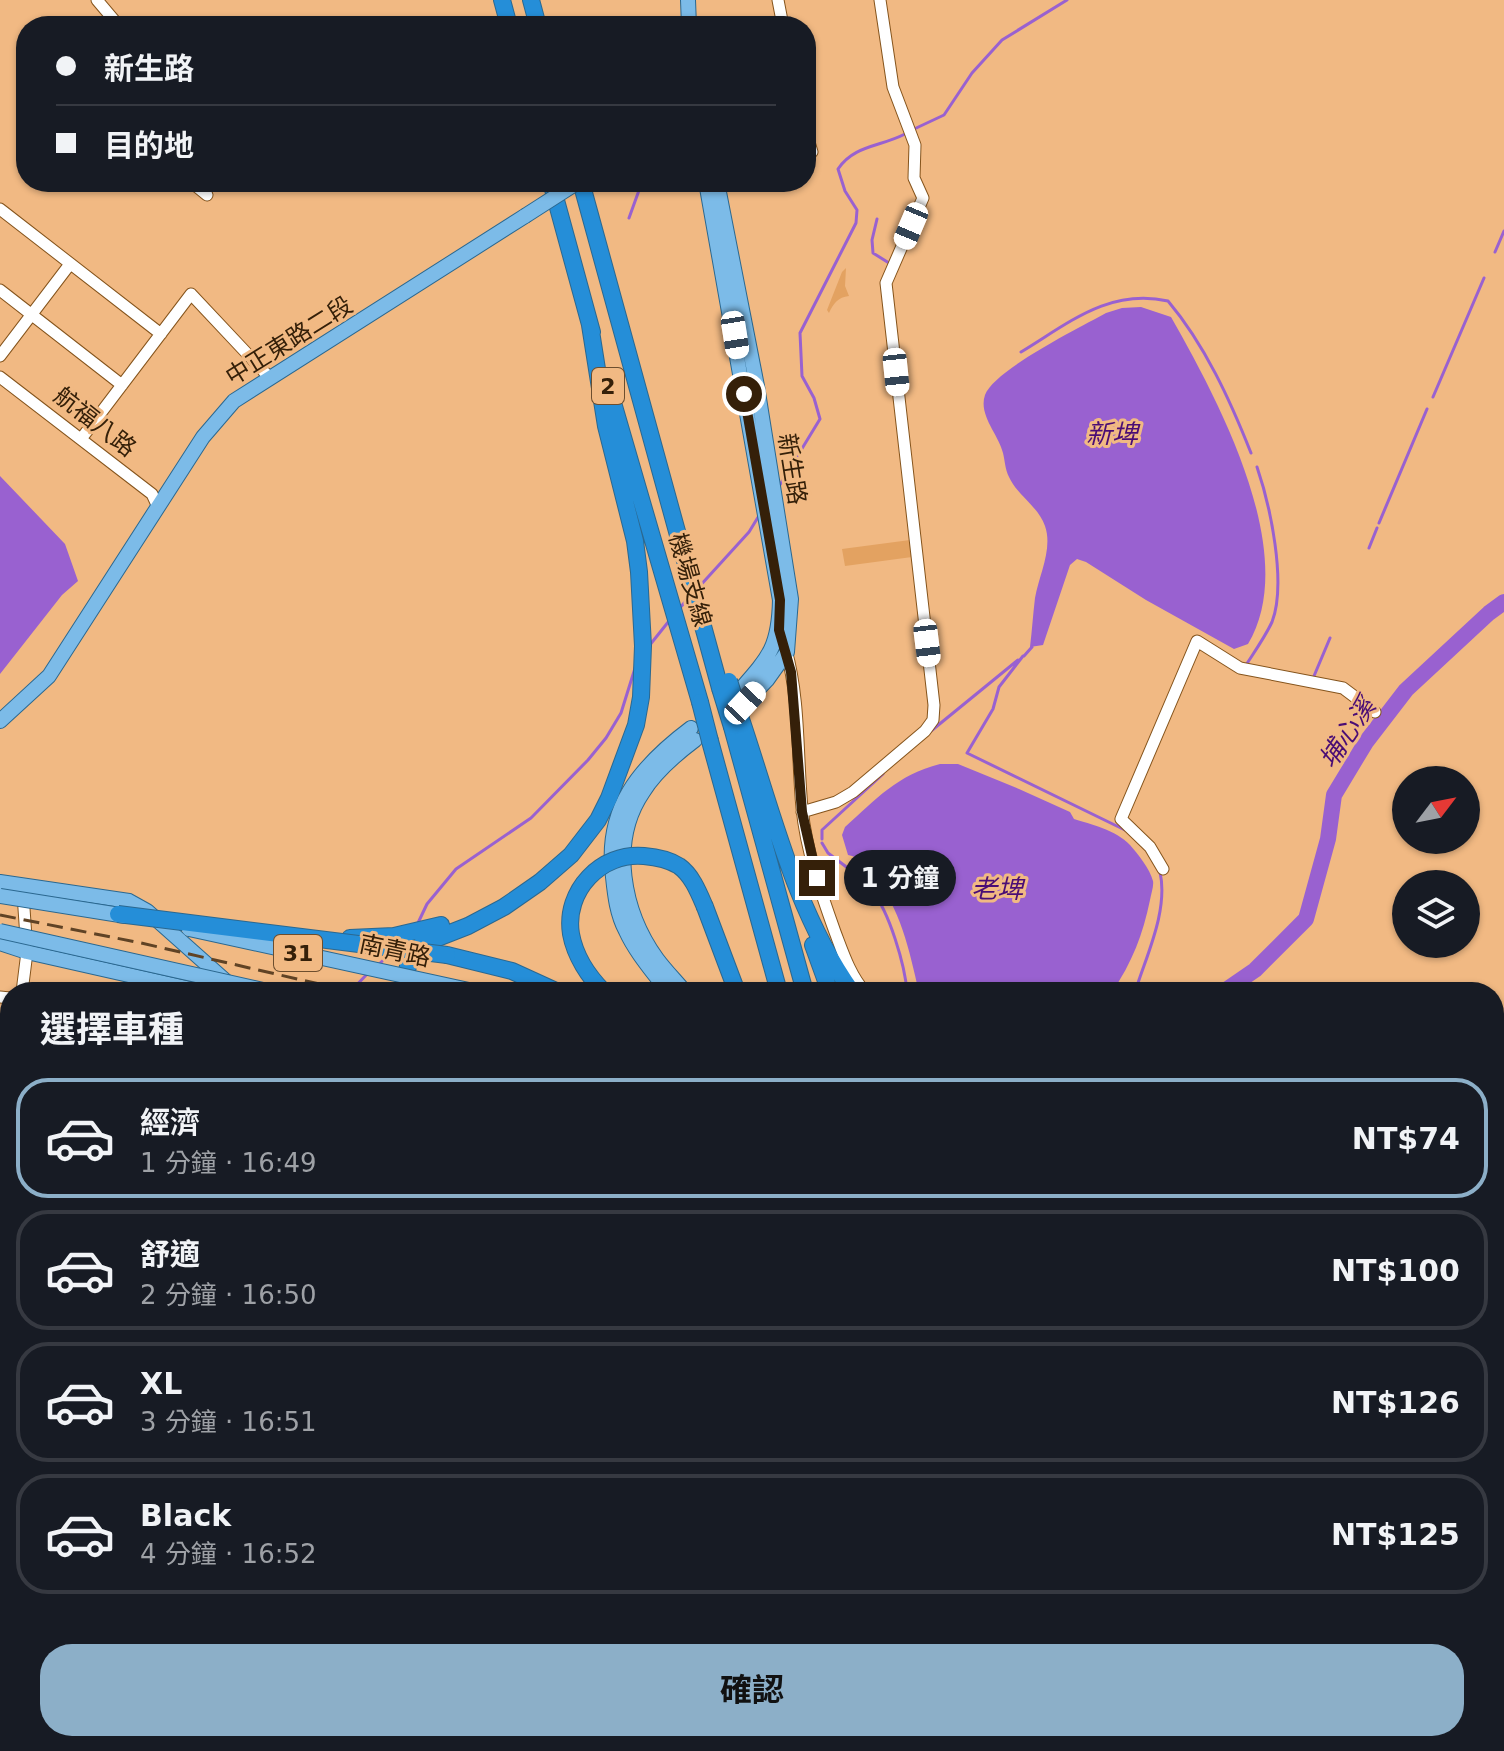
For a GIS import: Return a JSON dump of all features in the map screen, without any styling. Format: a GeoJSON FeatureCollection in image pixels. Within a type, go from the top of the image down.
{"type":"FeatureCollection","features":[{"type":"Feature","properties":{"kind":"highway","name":"機場支線"},"geometry":{"type":"LineString","coordinates":[[554,192],[700,702],[698,736],[776,982]]}},
{"type":"Feature","properties":{"kind":"highway","name":"機場支線"},"geometry":{"type":"LineString","coordinates":[[583,192],[701,612],[735,701],[803,982]]}},
{"type":"Feature","properties":{"kind":"highway"},"geometry":{"type":"LineString","coordinates":[[404,982],[409,962],[427,940],[488,917],[540,882],[571,855],[609,798],[636,725],[641,697],[643,613],[635,541],[606,426],[590,325]]}},
{"type":"Feature","properties":{"kind":"highway"},"geometry":{"type":"LineString","coordinates":[[735,701],[827,982]]}},
{"type":"Feature","properties":{"kind":"highway"},"geometry":{"type":"LineString","coordinates":[[309,938],[394,936],[423,930],[472,913],[493,903],[555,858],[609,798]]}},
{"type":"Feature","properties":{"kind":"highway"},"geometry":{"type":"LineString","coordinates":[[597,982],[579,958],[571,931],[574,902],[596,869],[614,858],[634,855],[664,859],[680,867],[692,880],[733,982]]}},
{"type":"Feature","properties":{"kind":"highway"},"geometry":{"type":"LineString","coordinates":[[801,897],[828,955],[846,982]]}},
{"type":"Feature","properties":{"kind":"highway"},"geometry":{"type":"LineString","coordinates":[[118,914],[447,955],[512,971],[536,982]]}},
{"type":"Feature","properties":{"kind":"main road","name":"中正東路二段"},"geometry":{"type":"LineString","coordinates":[[1,720],[49,676],[219,415],[234,401],[564,192]]}},
{"type":"Feature","properties":{"kind":"main road","name":"新生路"},"geometry":{"type":"LineString","coordinates":[[708,192],[774,530],[791,599],[787,652]]}},
{"type":"Feature","properties":{"kind":"main road","name":"新生路"},"geometry":{"type":"LineString","coordinates":[[719,192],[757,386],[765,480]]}},
{"type":"Feature","properties":{"kind":"main road","name":"新生路"},"geometry":{"type":"LineString","coordinates":[[735,701],[767,657],[779,630],[780,600],[774,530]]}},
{"type":"Feature","properties":{"kind":"main road"},"geometry":{"type":"LineString","coordinates":[[735,701],[767,680],[787,652]]}},
{"type":"Feature","properties":{"kind":"main road"},"geometry":{"type":"LineString","coordinates":[[661,982],[626,932],[616,907],[610,847],[613,825],[634,782],[663,748],[698,736]]}},
{"type":"Feature","properties":{"kind":"main road"},"geometry":{"type":"LineString","coordinates":[[676,982],[656,958],[634,916],[625,886],[623,856],[627,824],[641,793],[698,736]]}},
{"type":"Feature","properties":{"kind":"main road"},"geometry":{"type":"LineString","coordinates":[[0,882],[129,901],[147,911],[227,982]]}},
{"type":"Feature","properties":{"kind":"main road","name":"南青路"},"geometry":{"type":"LineString","coordinates":[[0,896],[118,914],[432,982]]}},
{"type":"Feature","properties":{"kind":"main road","name":"31"},"geometry":{"type":"LineString","coordinates":[[0,931],[227,982]]}},
{"type":"Feature","properties":{"kind":"main road"},"geometry":{"type":"LineString","coordinates":[[4,944],[27,934]]}},
{"type":"Feature","properties":{"kind":"main road"},"geometry":{"type":"LineString","coordinates":[[4,944],[160,982]]}},
{"type":"Feature","properties":{"kind":"street"},"geometry":{"type":"LineString","coordinates":[[97,0],[111,16]]}},
{"type":"Feature","properties":{"kind":"street"},"geometry":{"type":"LineString","coordinates":[[802,812],[836,802],[853,792],[925,731],[933,720],[934,705],[886,283],[923,198],[914,178],[915,145],[893,87],[880,0]]}},
{"type":"Feature","properties":{"kind":"street"},"geometry":{"type":"LineString","coordinates":[[203,192],[207,195]]}},
{"type":"Feature","properties":{"kind":"street"},"geometry":{"type":"LineString","coordinates":[[0,209],[161,334]]}},
{"type":"Feature","properties":{"kind":"street"},"geometry":{"type":"LineString","coordinates":[[0,356],[70,264]]}},
{"type":"Feature","properties":{"kind":"street"},"geometry":{"type":"LineString","coordinates":[[0,290],[122,385]]}},
{"type":"Feature","properties":{"kind":"street"},"geometry":{"type":"LineString","coordinates":[[81,439],[191,294],[270,378]]}},
{"type":"Feature","properties":{"kind":"street","name":"航福八路"},"geometry":{"type":"LineString","coordinates":[[0,377],[152,494],[158,507]]}},
{"type":"Feature","properties":{"kind":"street"},"geometry":{"type":"LineString","coordinates":[[779,630],[791,672],[802,812],[822,896],[851,972],[858,982]]}},
{"type":"Feature","properties":{"kind":"street"},"geometry":{"type":"LineString","coordinates":[[1163,869],[1150,847],[1121,819],[1197,641],[1240,668],[1349,690],[1375,712]]}},
{"type":"Feature","properties":{"kind":"street"},"geometry":{"type":"LineString","coordinates":[[22,885],[27,934],[23,982]]}},
{"type":"Feature","properties":{"kind":"shaded area"},"geometry":{"type":"Polygon","coordinates":[[[846,268],[845,286],[849,296],[836,302],[829,313],[827,310],[846,268]]]}},
{"type":"Feature","properties":{"kind":"shaded area"},"geometry":{"type":"Polygon","coordinates":[[[910,540],[912,557],[845,566],[842,549],[910,540]]]}},
{"type":"Feature","properties":{"kind":"water","name":"新埤"},"geometry":{"type":"Polygon","coordinates":[[[1141,307],[1171,317],[1230,432],[1259,522],[1265,566],[1262,607],[1248,644],[1234,649],[1077,559],[1070,565],[1043,645],[1030,647],[1035,598],[1047,535],[1038,512],[1009,477],[1001,446],[984,410],[985,395],[1004,374],[1058,339],[1106,313],[1141,307]]]}},
{"type":"Feature","properties":{"kind":"water"},"geometry":{"type":"Polygon","coordinates":[[[0,476],[65,544],[78,581],[62,595],[0,674],[0,476]]]}},
{"type":"Feature","properties":{"kind":"water","name":"老埤"},"geometry":{"type":"Polygon","coordinates":[[[940,764],[958,764],[1070,812],[1074,819],[1103,828],[1130,845],[1147,867],[1153,883],[1136,948],[1118,982],[917,982],[903,930],[890,901],[864,865],[848,855],[842,835],[845,827],[888,789],[940,764]]]}},
{"type":"Feature","properties":{"kind":"waterway"},"geometry":{"type":"LineString","coordinates":[[912,130],[944,115],[972,73],[1002,40],[1067,0]]}},
{"type":"Feature","properties":{"kind":"waterway"},"geometry":{"type":"LineString","coordinates":[[778,488],[820,419],[814,398],[802,376],[800,333],[856,223],[857,210],[845,191],[838,169],[852,155],[905,134]]}},
{"type":"Feature","properties":{"kind":"waterway"},"geometry":{"type":"LineString","coordinates":[[629,218],[638,192]]}},
{"type":"Feature","properties":{"kind":"waterway"},"geometry":{"type":"LineString","coordinates":[[877,219],[872,240],[873,253],[889,263]]}},
{"type":"Feature","properties":{"kind":"waterway"},"geometry":{"type":"LineString","coordinates":[[1495,252],[1504,231]]}},
{"type":"Feature","properties":{"kind":"waterway"},"geometry":{"type":"LineString","coordinates":[[1433,397],[1484,278]]}},
{"type":"Feature","properties":{"kind":"waterway"},"geometry":{"type":"LineString","coordinates":[[1021,352],[1073,320],[1108,304],[1127,299],[1168,301],[1194,336],[1216,374],[1251,453]]}},
{"type":"Feature","properties":{"kind":"waterway"},"geometry":{"type":"LineString","coordinates":[[1379,523],[1427,409]]}},
{"type":"Feature","properties":{"kind":"waterway"},"geometry":{"type":"LineString","coordinates":[[1246,665],[1272,622],[1278,587],[1275,544],[1257,467]]}},
{"type":"Feature","properties":{"kind":"waterway"},"geometry":{"type":"LineString","coordinates":[[698,588],[749,532],[760,514]]}},
{"type":"Feature","properties":{"kind":"waterway"},"geometry":{"type":"LineString","coordinates":[[1369,548],[1377,528]]}},
{"type":"Feature","properties":{"kind":"waterway"},"geometry":{"type":"LineString","coordinates":[[679,609],[690,596]]}},
{"type":"Feature","properties":{"kind":"waterway","name":"埔心溪"},"geometry":{"type":"LineString","coordinates":[[1238,982],[1255,970],[1306,919],[1328,839],[1334,795],[1366,742],[1406,690],[1504,602]]}},
{"type":"Feature","properties":{"kind":"waterway"},"geometry":{"type":"LineString","coordinates":[[649,646],[669,621]]}},
{"type":"Feature","properties":{"kind":"waterway"},"geometry":{"type":"LineString","coordinates":[[1314,676],[1330,638]]}},
{"type":"Feature","properties":{"kind":"waterway"},"geometry":{"type":"LineString","coordinates":[[1024,656],[1032,647]]}},
{"type":"Feature","properties":{"kind":"waterway"},"geometry":{"type":"LineString","coordinates":[[1023,656],[999,687],[993,709],[967,753],[1125,830]]}},
{"type":"Feature","properties":{"kind":"waterway"},"geometry":{"type":"LineString","coordinates":[[931,731],[1018,660]]}},
{"type":"Feature","properties":{"kind":"waterway"},"geometry":{"type":"LineString","coordinates":[[417,925],[427,904],[456,869],[531,818],[588,760],[621,713],[636,665]]}},
{"type":"Feature","properties":{"kind":"waterway"},"geometry":{"type":"LineString","coordinates":[[822,839],[822,830],[883,774]]}},
{"type":"Feature","properties":{"kind":"waterway"},"geometry":{"type":"LineString","coordinates":[[822,843],[828,853],[853,872]]}},
{"type":"Feature","properties":{"kind":"waterway"},"geometry":{"type":"LineString","coordinates":[[1138,982],[1159,914],[1160,872]]}},
{"type":"Feature","properties":{"kind":"waterway"},"geometry":{"type":"LineString","coordinates":[[872,891],[895,939],[905,982]]}},
{"type":"Feature","properties":{"kind":"waterway"},"geometry":{"type":"LineString","coordinates":[[378,965],[390,954]]}},
{"type":"Feature","properties":{"kind":"waterway"},"geometry":{"type":"LineString","coordinates":[[360,982],[369,972]]}},
{"type":"Feature","properties":{"kind":"railway"},"geometry":{"type":"LineString","coordinates":[[0,915],[311,982]]}},
{"type":"Feature","properties":{"kind":"route"},"geometry":{"type":"LineString","coordinates":[[744,394],[780,600],[779,630],[791,672],[802,812],[817,878]]}}]}
